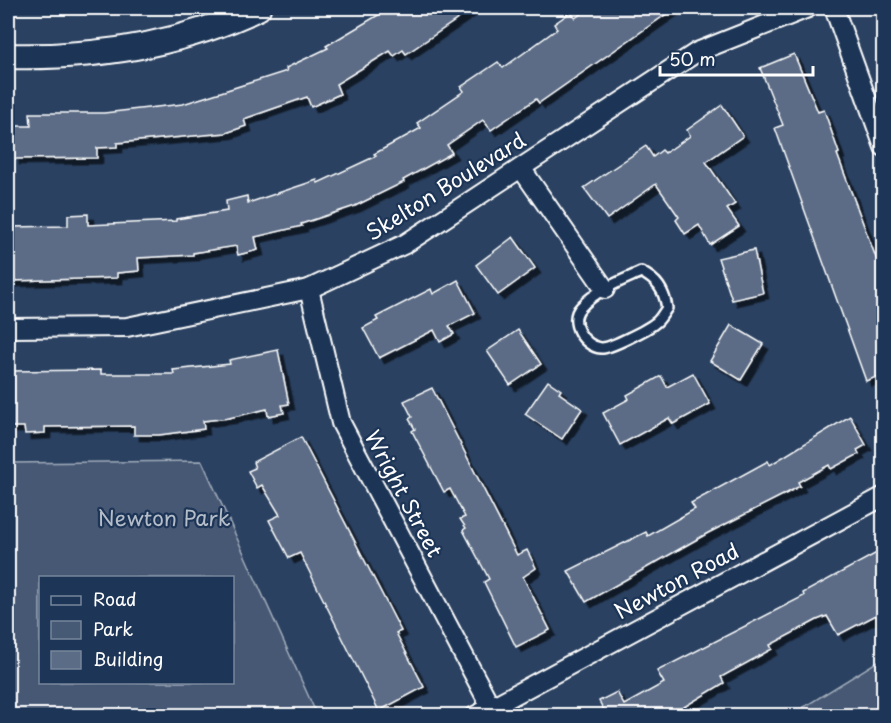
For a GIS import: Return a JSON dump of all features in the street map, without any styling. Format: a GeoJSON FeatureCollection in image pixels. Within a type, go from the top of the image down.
{"type":"FeatureCollection","features":[{"type":"Feature","properties":{"kind":"street"},"geometry":{"type":"LineString","coordinates":[[8,56],[58,57],[152,44],[221,26],[258,8]]}},
{"type":"Feature","properties":{"kind":"street","name":"Skelton Boulevard"},"geometry":{"type":"LineString","coordinates":[[8,328],[127,327],[309,289],[405,244],[697,52],[808,8]]}},
{"type":"Feature","properties":{"kind":"street"},"geometry":{"type":"LineString","coordinates":[[834,8],[884,147]]}},
{"type":"Feature","properties":{"kind":"street"},"geometry":{"type":"LineString","coordinates":[[521,168],[605,289]]}},
{"type":"Feature","properties":{"kind":"street","name":"Wright Street"},"geometry":{"type":"LineString","coordinates":[[309,289],[341,423],[483,711]]}},
{"type":"Feature","properties":{"kind":"street","name":"Newton Road"},"geometry":{"type":"LineString","coordinates":[[483,711],[884,496]]}},
{"type":"Feature","properties":{"kind":"lane"},"geometry":{"type":"LineString","coordinates":[[641,272],[654,279],[665,295],[667,308],[656,322],[604,349],[591,346],[581,337],[575,321],[579,308],[605,289],[641,272]]}},
{"type":"Feature","properties":{"kind":"green space","name":"Newton Park"},"geometry":{"type":"Polygon","coordinates":[[[202,461],[317,715],[8,715],[8,463],[202,461]]]}},
{"type":"Feature","properties":{"kind":"green space"},"geometry":{"type":"Polygon","coordinates":[[[883,658],[883,715],[791,715],[883,658]]]}},
{"type":"Feature","properties":{"kind":"building"},"geometry":{"type":"Polygon","coordinates":[[[390,8],[474,8],[406,54],[403,50],[394,56],[390,51],[336,84],[340,94],[311,107],[307,97],[244,119],[246,126],[226,133],[117,143],[117,147],[97,148],[97,158],[14,159],[13,126],[31,126],[30,113],[104,113],[183,104],[287,71],[286,68],[328,48],[326,46],[390,8]]]}},
{"type":"Feature","properties":{"kind":"building"},"geometry":{"type":"Polygon","coordinates":[[[590,8],[675,8],[539,103],[536,99],[491,130],[483,120],[447,145],[452,153],[403,180],[404,182],[355,206],[301,224],[302,226],[255,237],[258,250],[238,255],[236,246],[193,253],[193,255],[138,258],[139,271],[117,273],[117,278],[11,281],[10,227],[68,226],[68,215],[88,214],[88,225],[176,221],[176,219],[227,211],[226,201],[247,196],[248,203],[317,180],[318,183],[376,156],[374,154],[421,128],[417,123],[464,91],[461,87],[498,62],[503,68],[557,29],[554,24],[571,12],[575,18],[590,8]]]}},
{"type":"Feature","properties":{"kind":"building"},"geometry":{"type":"Polygon","coordinates":[[[794,54],[818,112],[824,110],[839,153],[837,154],[884,279],[884,374],[866,381],[775,128],[783,125],[760,68],[794,54]]]}},
{"type":"Feature","properties":{"kind":"building"},"geometry":{"type":"Polygon","coordinates":[[[722,105],[743,136],[706,162],[735,204],[727,209],[739,226],[710,245],[699,225],[685,234],[676,220],[679,217],[656,184],[607,219],[584,188],[646,146],[653,157],[662,150],[665,153],[690,136],[687,130],[722,105]]]}},
{"type":"Feature","properties":{"kind":"building"},"geometry":{"type":"Polygon","coordinates":[[[513,237],[535,268],[498,295],[476,265],[513,237]]]}},
{"type":"Feature","properties":{"kind":"building"},"geometry":{"type":"Polygon","coordinates":[[[754,250],[763,293],[732,300],[718,258],[754,250]]]}},
{"type":"Feature","properties":{"kind":"building"},"geometry":{"type":"Polygon","coordinates":[[[458,280],[475,313],[449,326],[454,334],[440,342],[434,330],[379,358],[363,328],[378,320],[376,317],[431,289],[433,294],[458,280]]]}},
{"type":"Feature","properties":{"kind":"building"},"geometry":{"type":"Polygon","coordinates":[[[731,325],[763,344],[741,380],[710,361],[731,325]]]}},
{"type":"Feature","properties":{"kind":"building"},"geometry":{"type":"Polygon","coordinates":[[[518,330],[541,364],[510,385],[487,351],[518,330]]]}},
{"type":"Feature","properties":{"kind":"building"},"geometry":{"type":"Polygon","coordinates":[[[278,350],[289,404],[282,405],[284,413],[268,416],[267,409],[229,418],[203,421],[204,429],[159,435],[134,435],[134,426],[45,427],[45,433],[25,434],[24,427],[8,427],[8,371],[101,370],[101,374],[174,374],[173,370],[230,364],[229,360],[278,350]]]}},
{"type":"Feature","properties":{"kind":"building"},"geometry":{"type":"Polygon","coordinates":[[[693,373],[710,404],[673,424],[669,418],[620,445],[603,413],[629,399],[627,395],[661,376],[667,387],[693,373]]]}},
{"type":"Feature","properties":{"kind":"building"},"geometry":{"type":"Polygon","coordinates":[[[548,381],[561,390],[559,393],[582,409],[562,439],[525,414],[548,381]]]}},
{"type":"Feature","properties":{"kind":"building"},"geometry":{"type":"Polygon","coordinates":[[[432,388],[517,555],[527,550],[536,568],[523,577],[550,630],[516,647],[484,582],[489,579],[463,530],[466,528],[460,519],[465,517],[450,489],[444,492],[412,431],[415,429],[409,419],[412,417],[404,401],[432,388]]]}},
{"type":"Feature","properties":{"kind":"building"},"geometry":{"type":"Polygon","coordinates":[[[850,416],[866,445],[857,450],[859,454],[831,469],[829,465],[798,482],[800,486],[708,533],[586,602],[568,571],[646,532],[648,536],[695,509],[691,503],[768,461],[770,465],[850,416]]]}},
{"type":"Feature","properties":{"kind":"building"},"geometry":{"type":"Polygon","coordinates":[[[301,437],[401,631],[396,633],[424,687],[379,711],[300,553],[289,558],[269,520],[280,515],[262,485],[257,488],[248,471],[255,468],[253,462],[301,437]]]}},
{"type":"Feature","properties":{"kind":"building"},"geometry":{"type":"Polygon","coordinates":[[[884,549],[884,611],[838,635],[827,616],[817,620],[770,645],[772,649],[721,677],[724,683],[669,716],[603,716],[606,714],[599,701],[617,692],[624,705],[664,683],[657,671],[804,596],[803,593],[884,549]]]}}]}
